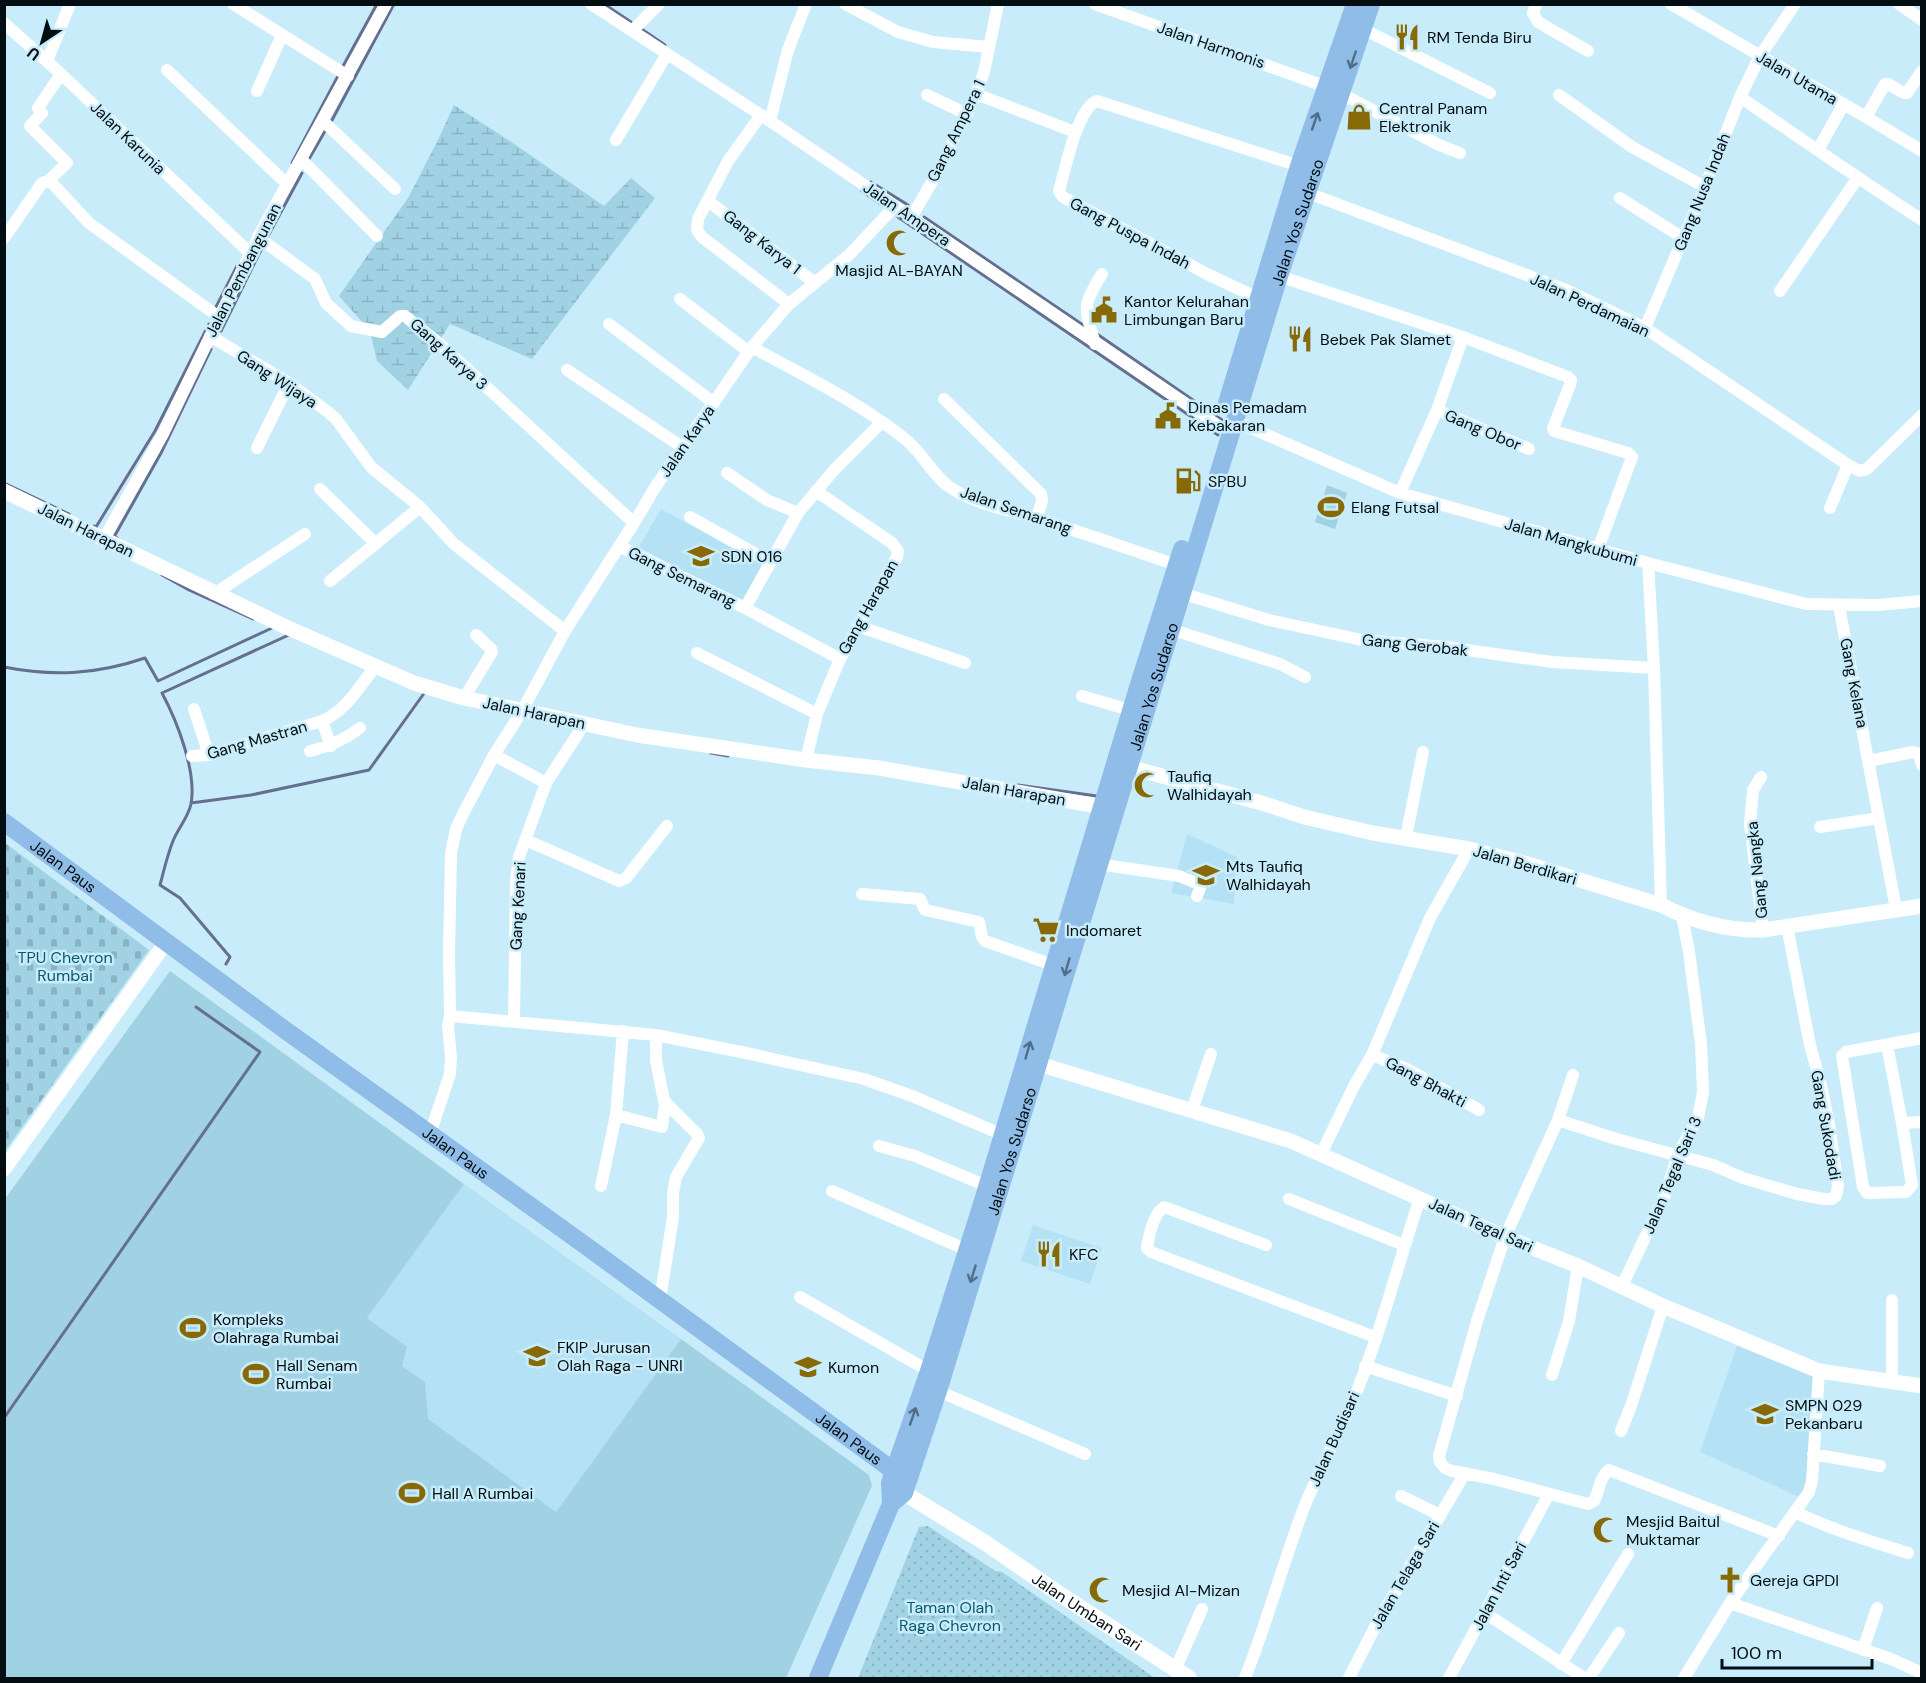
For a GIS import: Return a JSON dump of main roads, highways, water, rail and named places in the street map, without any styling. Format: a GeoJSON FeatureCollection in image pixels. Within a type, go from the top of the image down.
{"type":"FeatureCollection","features":[{"type":"Feature","properties":{"kind":"main road","name":"Jalan Yos Sudarso"},"geometry":{"type":"LineString","coordinates":[[1334,90],[1355,4]]}},
{"type":"Feature","properties":{"kind":"main road","name":"Jalan Yos Sudarso"},"geometry":{"type":"LineString","coordinates":[[818,1678],[938,1391],[987,1206],[987,1186],[1053,965],[1133,711],[1170,629],[1181,593],[1227,424],[1258,298],[1334,90],[1363,29],[1371,4]]}},
{"type":"Feature","properties":{"kind":"main road","name":"Jalan Yos Sudarso"},"geometry":{"type":"LineString","coordinates":[[897,1487],[929,1371],[967,1250],[987,1206],[1039,1064],[1129,767],[1177,565],[1308,193],[1308,159]]}},
{"type":"Feature","properties":{"kind":"main road","name":"Jalan Paus"},"geometry":{"type":"LineString","coordinates":[[4,822],[164,945],[897,1487]]}},
{"type":"Feature","properties":{"kind":"main road","name":"Jalan Paus"},"geometry":{"type":"LineString","coordinates":[[4,834],[164,945],[660,1300],[897,1487]]}},
{"type":"Feature","properties":{"kind":"main road","name":"Jalan Umban Sari"},"geometry":{"type":"LineString","coordinates":[[897,1487],[968,1526],[984,1542],[1182,1674]]}},
{"type":"Feature","properties":{"kind":"waterway"},"geometry":{"type":"LineString","coordinates":[[342,68],[377,4]]}},
{"type":"Feature","properties":{"kind":"waterway"},"geometry":{"type":"LineString","coordinates":[[331,122],[394,4]]}},
{"type":"Feature","properties":{"kind":"waterway"},"geometry":{"type":"LineString","coordinates":[[604,4],[631,22]]}},
{"type":"Feature","properties":{"kind":"waterway"},"geometry":{"type":"LineString","coordinates":[[640,28],[665,45]]}},
{"type":"Feature","properties":{"kind":"waterway"},"geometry":{"type":"LineString","coordinates":[[292,163],[338,76]]}},
{"type":"Feature","properties":{"kind":"waterway"},"geometry":{"type":"LineString","coordinates":[[309,159],[325,131]]}},
{"type":"Feature","properties":{"kind":"waterway"},"geometry":{"type":"LineString","coordinates":[[267,238],[302,173]]}},
{"type":"Feature","properties":{"kind":"waterway"},"geometry":{"type":"LineString","coordinates":[[871,182],[908,205]]}},
{"type":"Feature","properties":{"kind":"waterway"},"geometry":{"type":"LineString","coordinates":[[862,191],[882,205]]}},
{"type":"Feature","properties":{"kind":"waterway"},"geometry":{"type":"LineString","coordinates":[[898,217],[1218,435]]}},
{"type":"Feature","properties":{"kind":"waterway"},"geometry":{"type":"LineString","coordinates":[[924,217],[1086,327]]}},
{"type":"Feature","properties":{"kind":"waterway"},"geometry":{"type":"LineString","coordinates":[[221,331],[263,246]]}},
{"type":"Feature","properties":{"kind":"waterway"},"geometry":{"type":"LineString","coordinates":[[216,307],[237,266]]}},
{"type":"Feature","properties":{"kind":"waterway"},"geometry":{"type":"LineString","coordinates":[[94,526],[96,527],[155,431],[209,324]]}},
{"type":"Feature","properties":{"kind":"waterway"},"geometry":{"type":"LineString","coordinates":[[1097,334],[1222,420]]}},
{"type":"Feature","properties":{"kind":"waterway"},"geometry":{"type":"LineString","coordinates":[[117,538],[114,537],[161,453],[211,349]]}},
{"type":"Feature","properties":{"kind":"waterway"},"geometry":{"type":"LineString","coordinates":[[4,483],[69,514]]}},
{"type":"Feature","properties":{"kind":"waterway"},"geometry":{"type":"LineString","coordinates":[[162,575],[253,619]]}},
{"type":"Feature","properties":{"kind":"waterway"},"geometry":{"type":"LineString","coordinates":[[4,667],[58,673],[93,671],[145,658],[158,681],[272,628]]}},
{"type":"Feature","properties":{"kind":"waterway"},"geometry":{"type":"LineString","coordinates":[[226,964],[230,957],[180,898],[160,885],[173,841],[190,809],[192,791],[184,747],[162,693],[291,634]]}},
{"type":"Feature","properties":{"kind":"waterway"},"geometry":{"type":"LineString","coordinates":[[191,803],[251,795],[369,770],[425,692]]}},
{"type":"Feature","properties":{"kind":"waterway"},"geometry":{"type":"LineString","coordinates":[[711,753],[728,756]]}},
{"type":"Feature","properties":{"kind":"waterway"},"geometry":{"type":"LineString","coordinates":[[1018,785],[1097,796]]}},
{"type":"Feature","properties":{"kind":"waterway"},"geometry":{"type":"LineString","coordinates":[[4,1418],[260,1052],[196,1007]]}},
{"type":"Feature","properties":{"kind":"place","name":"RM Tenda Biru"},"geometry":{"type":"Point","coordinates":[1407,37]}},
{"type":"Feature","properties":{"kind":"place","name":"Central Panam Elektronik"},"geometry":{"type":"Point","coordinates":[1359,117]}},
{"type":"Feature","properties":{"kind":"place","name":"Masjid AL-BAYAN"},"geometry":{"type":"Point","coordinates":[899,243]}},
{"type":"Feature","properties":{"kind":"place","name":"Kantor Kelurahan Limbungan Baru"},"geometry":{"type":"Point","coordinates":[1104,310]}},
{"type":"Feature","properties":{"kind":"place","name":"Bebek Pak Slamet"},"geometry":{"type":"Point","coordinates":[1300,339]}},
{"type":"Feature","properties":{"kind":"place","name":"Dinas Pemadam Kebakaran"},"geometry":{"type":"Point","coordinates":[1168,416]}},
{"type":"Feature","properties":{"kind":"place","name":"SPBU"},"geometry":{"type":"Point","coordinates":[1188,481]}},
{"type":"Feature","properties":{"kind":"place","name":"Elang Futsal"},"geometry":{"type":"Point","coordinates":[1331,507]}},
{"type":"Feature","properties":{"kind":"place","name":"SDN 016"},"geometry":{"type":"Point","coordinates":[701,556]}},
{"type":"Feature","properties":{"kind":"place","name":"Taufiq Walhidayah"},"geometry":{"type":"Point","coordinates":[1147,785]}},
{"type":"Feature","properties":{"kind":"place","name":"Mts Taufiq Walhidayah"},"geometry":{"type":"Point","coordinates":[1206,875]}},
{"type":"Feature","properties":{"kind":"place","name":"Indomaret"},"geometry":{"type":"Point","coordinates":[1046,930]}},
{"type":"Feature","properties":{"kind":"place","name":"KFC"},"geometry":{"type":"Point","coordinates":[1049,1254]}},
{"type":"Feature","properties":{"kind":"place","name":"Kompleks Olahraga Rumbai"},"geometry":{"type":"Point","coordinates":[193,1328]}},
{"type":"Feature","properties":{"kind":"place","name":"FKIP Jurusan Olah Raga - UNRI"},"geometry":{"type":"Point","coordinates":[537,1356]}},
{"type":"Feature","properties":{"kind":"place","name":"Kumon"},"geometry":{"type":"Point","coordinates":[808,1367]}},
{"type":"Feature","properties":{"kind":"place","name":"Hall Senam Rumbai"},"geometry":{"type":"Point","coordinates":[256,1374]}},
{"type":"Feature","properties":{"kind":"place","name":"SMPN 029 Pekanbaru"},"geometry":{"type":"Point","coordinates":[1765,1414]}},
{"type":"Feature","properties":{"kind":"place","name":"Hall A Rumbai"},"geometry":{"type":"Point","coordinates":[412,1493]}},
{"type":"Feature","properties":{"kind":"place","name":"Mesjid Baitul Muktamar"},"geometry":{"type":"Point","coordinates":[1606,1530]}},
{"type":"Feature","properties":{"kind":"place","name":"Gereja GPDI"},"geometry":{"type":"Point","coordinates":[1730,1580]}},
{"type":"Feature","properties":{"kind":"place","name":"Mesjid Al-Mizan"},"geometry":{"type":"Point","coordinates":[1102,1590]}},
{"type":"Feature","properties":{"kind":"park label","name":"TPU Chevron Rumbai"},"geometry":{"type":"Point","coordinates":[65,966]}},
{"type":"Feature","properties":{"kind":"park label","name":"Taman Olah Raga Chevron"},"geometry":{"type":"Point","coordinates":[950,1616]}}]}
